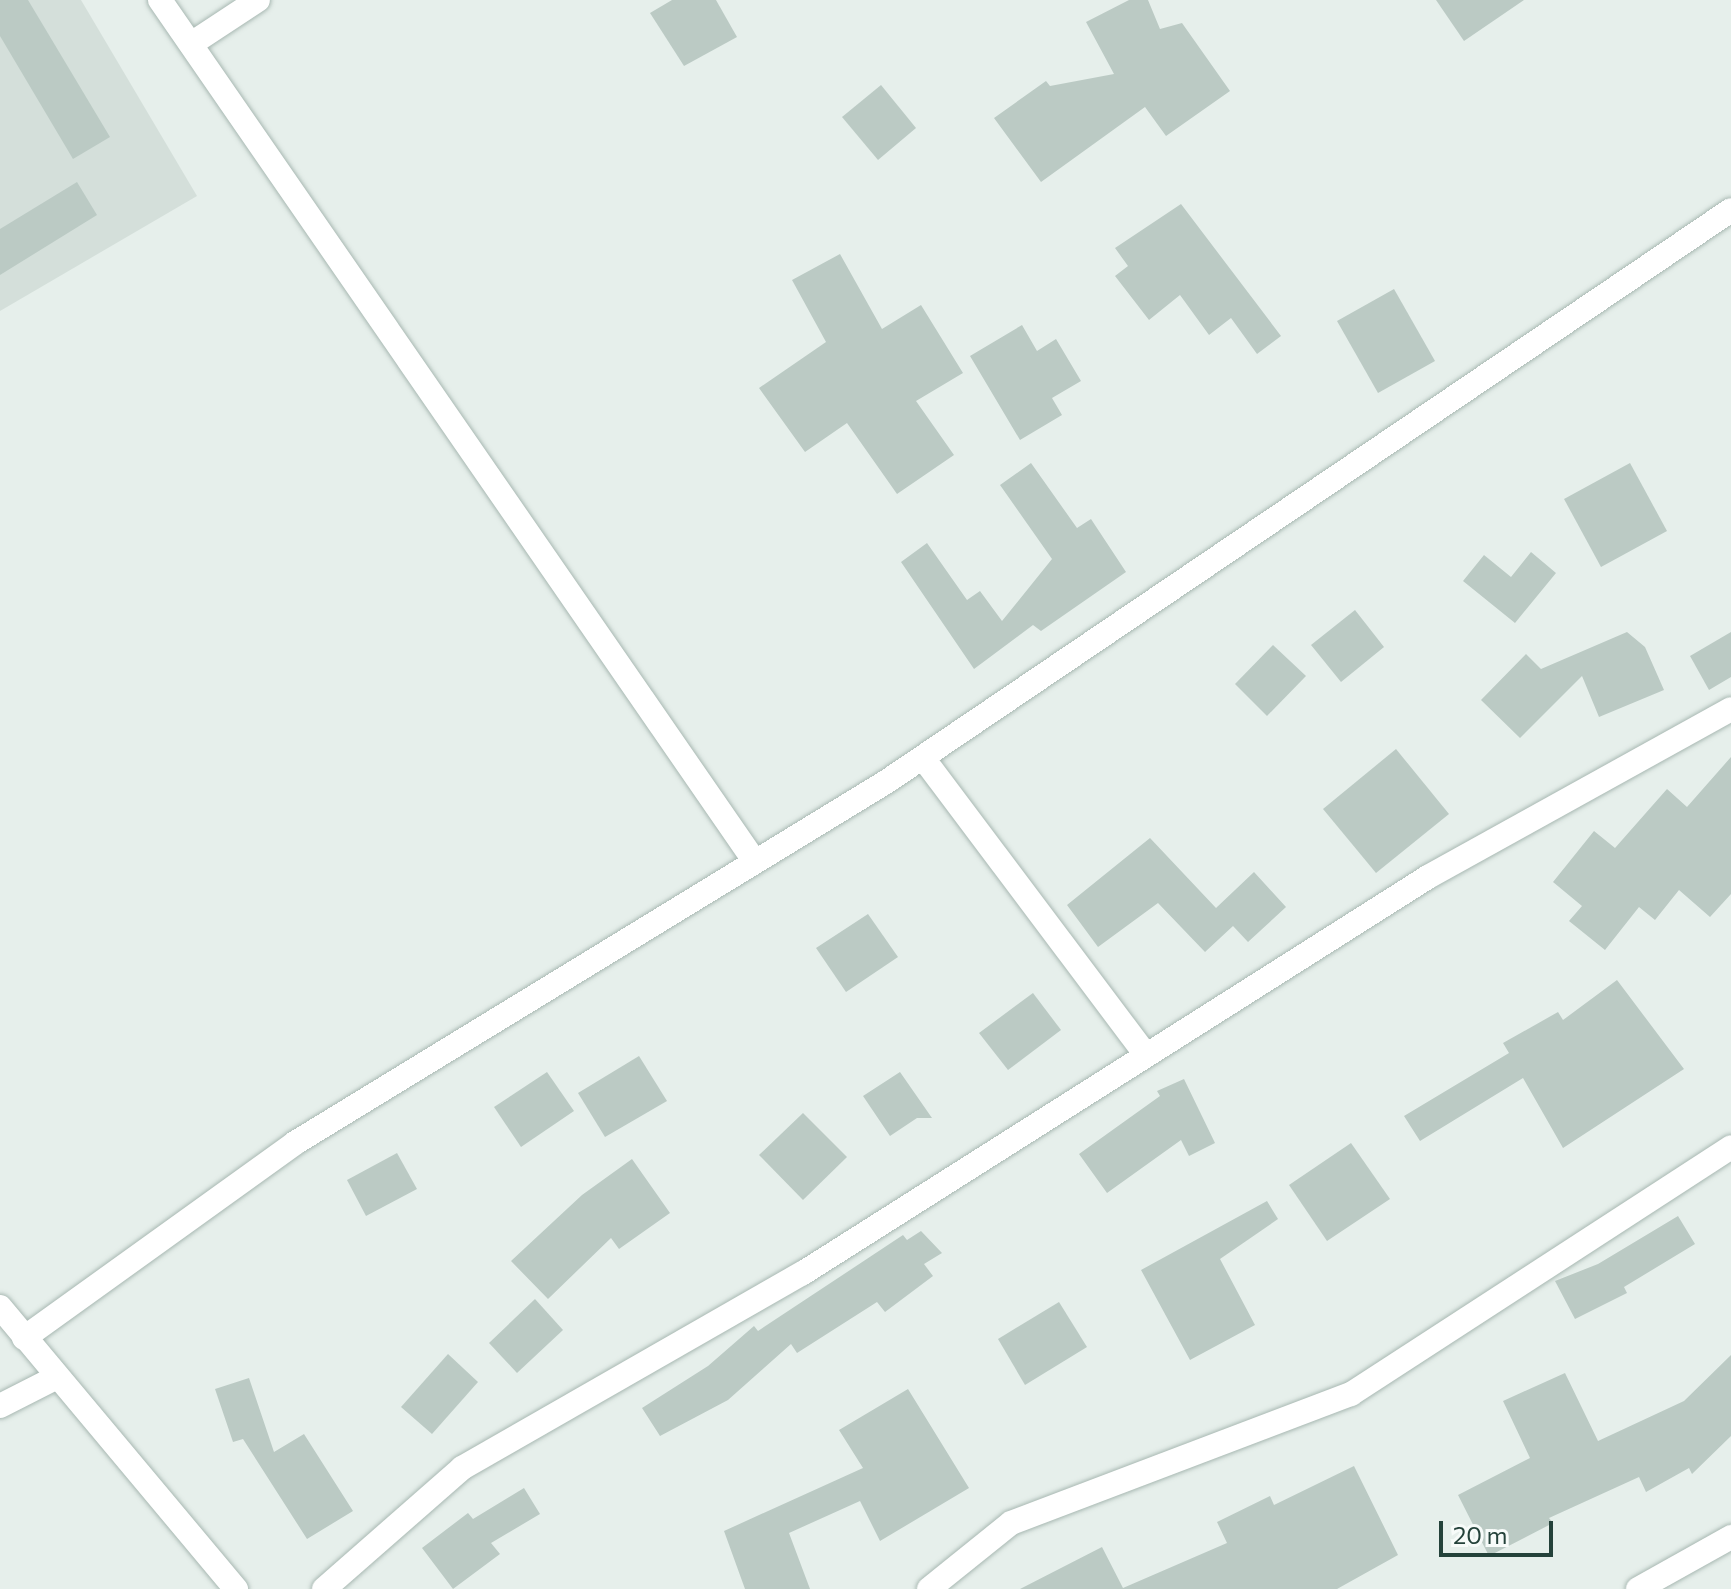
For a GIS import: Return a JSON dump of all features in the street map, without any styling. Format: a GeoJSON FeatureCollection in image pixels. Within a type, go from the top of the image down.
{"type":"FeatureCollection","features":[{"type":"Feature","properties":{"kind":"street"},"geometry":{"type":"LineString","coordinates":[[160,0],[755,862]]}},
{"type":"Feature","properties":{"kind":"street"},"geometry":{"type":"LineString","coordinates":[[191,44],[258,0]]}},
{"type":"Feature","properties":{"kind":"street"},"geometry":{"type":"LineString","coordinates":[[24,1338],[295,1143],[923,758],[1731,210]]}},
{"type":"Feature","properties":{"kind":"street"},"geometry":{"type":"LineString","coordinates":[[324,1589],[462,1468],[803,1273],[1144,1052],[1428,877],[1731,709]]}},
{"type":"Feature","properties":{"kind":"street"},"geometry":{"type":"LineString","coordinates":[[923,758],[1144,1052]]}},
{"type":"Feature","properties":{"kind":"street"},"geometry":{"type":"LineString","coordinates":[[929,1589],[1011,1523],[1351,1394],[1731,1147]]}},
{"type":"Feature","properties":{"kind":"street"},"geometry":{"type":"LineString","coordinates":[[0,1307],[236,1589]]}},
{"type":"Feature","properties":{"kind":"street"},"geometry":{"type":"LineString","coordinates":[[0,1406],[57,1377]]}},
{"type":"Feature","properties":{"kind":"street"},"geometry":{"type":"LineString","coordinates":[[1638,1589],[1731,1537]]}},
{"type":"Feature","properties":{"kind":"shaded area"},"geometry":{"type":"Polygon","coordinates":[[[0,0],[81,0],[197,196],[0,311],[0,0]]]}},
{"type":"Feature","properties":{"kind":"building"},"geometry":{"type":"Polygon","coordinates":[[[0,0],[28,0],[110,137],[73,159],[0,36],[0,0]]]}},
{"type":"Feature","properties":{"kind":"building"},"geometry":{"type":"Polygon","coordinates":[[[672,0],[716,0],[737,37],[684,66],[650,13],[672,0]]]}},
{"type":"Feature","properties":{"kind":"building"},"geometry":{"type":"Polygon","coordinates":[[[1129,0],[1148,0],[1160,29],[1182,23],[1230,91],[1166,136],[1145,107],[1041,182],[994,118],[1046,81],[1050,86],[1114,74],[1086,22],[1129,0]]]}},
{"type":"Feature","properties":{"kind":"building"},"geometry":{"type":"Polygon","coordinates":[[[1436,0],[1524,0],[1464,41],[1436,0]]]}},
{"type":"Feature","properties":{"kind":"building"},"geometry":{"type":"Polygon","coordinates":[[[881,85],[916,128],[878,160],[842,117],[881,85]]]}},
{"type":"Feature","properties":{"kind":"building"},"geometry":{"type":"Polygon","coordinates":[[[77,182],[97,215],[0,275],[0,229],[77,182]]]}},
{"type":"Feature","properties":{"kind":"building"},"geometry":{"type":"Polygon","coordinates":[[[1181,204],[1281,336],[1257,354],[1231,318],[1209,335],[1180,295],[1149,320],[1115,276],[1128,266],[1115,248],[1181,204]]]}},
{"type":"Feature","properties":{"kind":"building"},"geometry":{"type":"Polygon","coordinates":[[[840,254],[882,329],[921,305],[963,373],[916,401],[954,455],[897,494],[847,423],[805,452],[759,388],[826,342],[792,280],[840,254]]]}},
{"type":"Feature","properties":{"kind":"building"},"geometry":{"type":"Polygon","coordinates":[[[1394,289],[1435,361],[1378,393],[1337,321],[1394,289]]]}},
{"type":"Feature","properties":{"kind":"building"},"geometry":{"type":"Polygon","coordinates":[[[1022,325],[1037,351],[1056,339],[1081,381],[1052,398],[1062,415],[1020,440],[970,356],[1022,325]]]}},
{"type":"Feature","properties":{"kind":"building"},"geometry":{"type":"Polygon","coordinates":[[[1031,463],[1077,528],[1091,519],[1126,572],[1041,631],[1033,625],[974,669],[901,562],[927,543],[967,600],[980,591],[1002,621],[1052,559],[1000,485],[1031,463]]]}},
{"type":"Feature","properties":{"kind":"building"},"geometry":{"type":"Polygon","coordinates":[[[1630,463],[1667,531],[1601,567],[1564,499],[1630,463]]]}},
{"type":"Feature","properties":{"kind":"building"},"geometry":{"type":"Polygon","coordinates":[[[1531,552],[1556,573],[1515,623],[1463,581],[1484,555],[1511,577],[1531,552]]]}},
{"type":"Feature","properties":{"kind":"building"},"geometry":{"type":"Polygon","coordinates":[[[1355,610],[1384,647],[1341,682],[1311,645],[1355,610]]]}},
{"type":"Feature","properties":{"kind":"building"},"geometry":{"type":"Polygon","coordinates":[[[1627,632],[1645,647],[1664,690],[1599,717],[1582,676],[1520,738],[1481,700],[1526,654],[1541,669],[1627,632]]]}},
{"type":"Feature","properties":{"kind":"building"},"geometry":{"type":"Polygon","coordinates":[[[1731,632],[1731,677],[1709,690],[1690,656],[1731,632]]]}},
{"type":"Feature","properties":{"kind":"building"},"geometry":{"type":"Polygon","coordinates":[[[1273,645],[1306,676],[1267,716],[1235,684],[1273,645]]]}},
{"type":"Feature","properties":{"kind":"building"},"geometry":{"type":"Polygon","coordinates":[[[1396,749],[1449,814],[1376,873],[1323,809],[1396,749]]]}},
{"type":"Feature","properties":{"kind":"building"},"geometry":{"type":"Polygon","coordinates":[[[1731,757],[1731,894],[1710,917],[1679,890],[1655,920],[1639,907],[1605,950],[1569,921],[1582,906],[1553,882],[1594,831],[1615,848],[1667,789],[1687,807],[1731,757]]]}},
{"type":"Feature","properties":{"kind":"building"},"geometry":{"type":"Polygon","coordinates":[[[1150,838],[1216,908],[1254,872],[1286,907],[1248,942],[1233,926],[1205,952],[1158,903],[1098,947],[1067,905],[1150,838]]]}},
{"type":"Feature","properties":{"kind":"building"},"geometry":{"type":"Polygon","coordinates":[[[868,914],[898,957],[846,992],[816,948],[868,914]]]}},
{"type":"Feature","properties":{"kind":"building"},"geometry":{"type":"Polygon","coordinates":[[[1617,980],[1684,1069],[1563,1148],[1523,1078],[1420,1141],[1404,1116],[1509,1053],[1503,1043],[1558,1012],[1563,1020],[1617,980]]]}},
{"type":"Feature","properties":{"kind":"building"},"geometry":{"type":"Polygon","coordinates":[[[1033,993],[1061,1030],[1008,1070],[979,1033],[1033,993]]]}},
{"type":"Feature","properties":{"kind":"building"},"geometry":{"type":"Polygon","coordinates":[[[639,1056],[667,1101],[605,1137],[578,1093],[639,1056]]]}},
{"type":"Feature","properties":{"kind":"building"},"geometry":{"type":"Polygon","coordinates":[[[547,1072],[574,1111],[521,1147],[494,1107],[547,1072]]]}},
{"type":"Feature","properties":{"kind":"building"},"geometry":{"type":"Polygon","coordinates":[[[900,1072],[932,1118],[917,1118],[890,1136],[863,1096],[900,1072]]]}},
{"type":"Feature","properties":{"kind":"building"},"geometry":{"type":"Polygon","coordinates":[[[1184,1079],[1215,1143],[1189,1156],[1181,1140],[1107,1193],[1079,1154],[1160,1096],[1157,1091],[1184,1079]]]}},
{"type":"Feature","properties":{"kind":"building"},"geometry":{"type":"Polygon","coordinates":[[[803,1113],[847,1157],[803,1200],[759,1155],[803,1113]]]}},
{"type":"Feature","properties":{"kind":"building"},"geometry":{"type":"Polygon","coordinates":[[[1351,1143],[1390,1199],[1327,1241],[1289,1185],[1351,1143]]]}},
{"type":"Feature","properties":{"kind":"building"},"geometry":{"type":"Polygon","coordinates":[[[397,1153],[417,1189],[366,1216],[347,1180],[397,1153]]]}},
{"type":"Feature","properties":{"kind":"building"},"geometry":{"type":"Polygon","coordinates":[[[632,1159],[670,1213],[619,1249],[611,1238],[548,1299],[511,1261],[582,1195],[632,1159]]]}},
{"type":"Feature","properties":{"kind":"building"},"geometry":{"type":"Polygon","coordinates":[[[1267,1201],[1278,1219],[1220,1259],[1255,1325],[1190,1360],[1141,1270],[1267,1201]]]}},
{"type":"Feature","properties":{"kind":"building"},"geometry":{"type":"Polygon","coordinates":[[[1678,1216],[1695,1244],[1624,1287],[1627,1293],[1575,1319],[1555,1281],[1598,1264],[1678,1216]]]}},
{"type":"Feature","properties":{"kind":"building"},"geometry":{"type":"Polygon","coordinates":[[[921,1231],[942,1253],[924,1264],[933,1276],[885,1312],[877,1302],[797,1353],[791,1344],[728,1400],[660,1436],[642,1408],[708,1366],[754,1326],[758,1331],[903,1235],[907,1240],[921,1231]]]}},
{"type":"Feature","properties":{"kind":"building"},"geometry":{"type":"Polygon","coordinates":[[[535,1299],[563,1330],[517,1373],[489,1343],[535,1299]]]}},
{"type":"Feature","properties":{"kind":"building"},"geometry":{"type":"Polygon","coordinates":[[[1059,1302],[1087,1347],[1025,1385],[998,1339],[1059,1302]]]}},
{"type":"Feature","properties":{"kind":"building"},"geometry":{"type":"Polygon","coordinates":[[[448,1354],[478,1382],[432,1434],[401,1407],[448,1354]]]}},
{"type":"Feature","properties":{"kind":"building"},"geometry":{"type":"Polygon","coordinates":[[[1731,1355],[1731,1436],[1692,1474],[1689,1468],[1646,1492],[1639,1477],[1549,1518],[1553,1523],[1489,1556],[1458,1495],[1530,1458],[1503,1401],[1565,1373],[1598,1441],[1684,1401],[1731,1355]]]}},
{"type":"Feature","properties":{"kind":"building"},"geometry":{"type":"Polygon","coordinates":[[[249,1378],[274,1452],[304,1434],[353,1511],[307,1539],[243,1439],[233,1442],[215,1389],[249,1378]]]}},
{"type":"Feature","properties":{"kind":"building"},"geometry":{"type":"Polygon","coordinates":[[[908,1389],[969,1488],[880,1541],[860,1501],[789,1533],[810,1589],[745,1589],[724,1531],[863,1468],[839,1430],[908,1389]]]}},
{"type":"Feature","properties":{"kind":"building"},"geometry":{"type":"Polygon","coordinates":[[[1354,1466],[1398,1555],[1337,1589],[1020,1589],[1102,1547],[1123,1588],[1227,1543],[1217,1522],[1270,1496],[1274,1505],[1354,1466]]]}},
{"type":"Feature","properties":{"kind":"building"},"geometry":{"type":"Polygon","coordinates":[[[524,1488],[540,1514],[491,1543],[500,1554],[453,1589],[422,1548],[468,1513],[473,1519],[524,1488]]]}}]}
